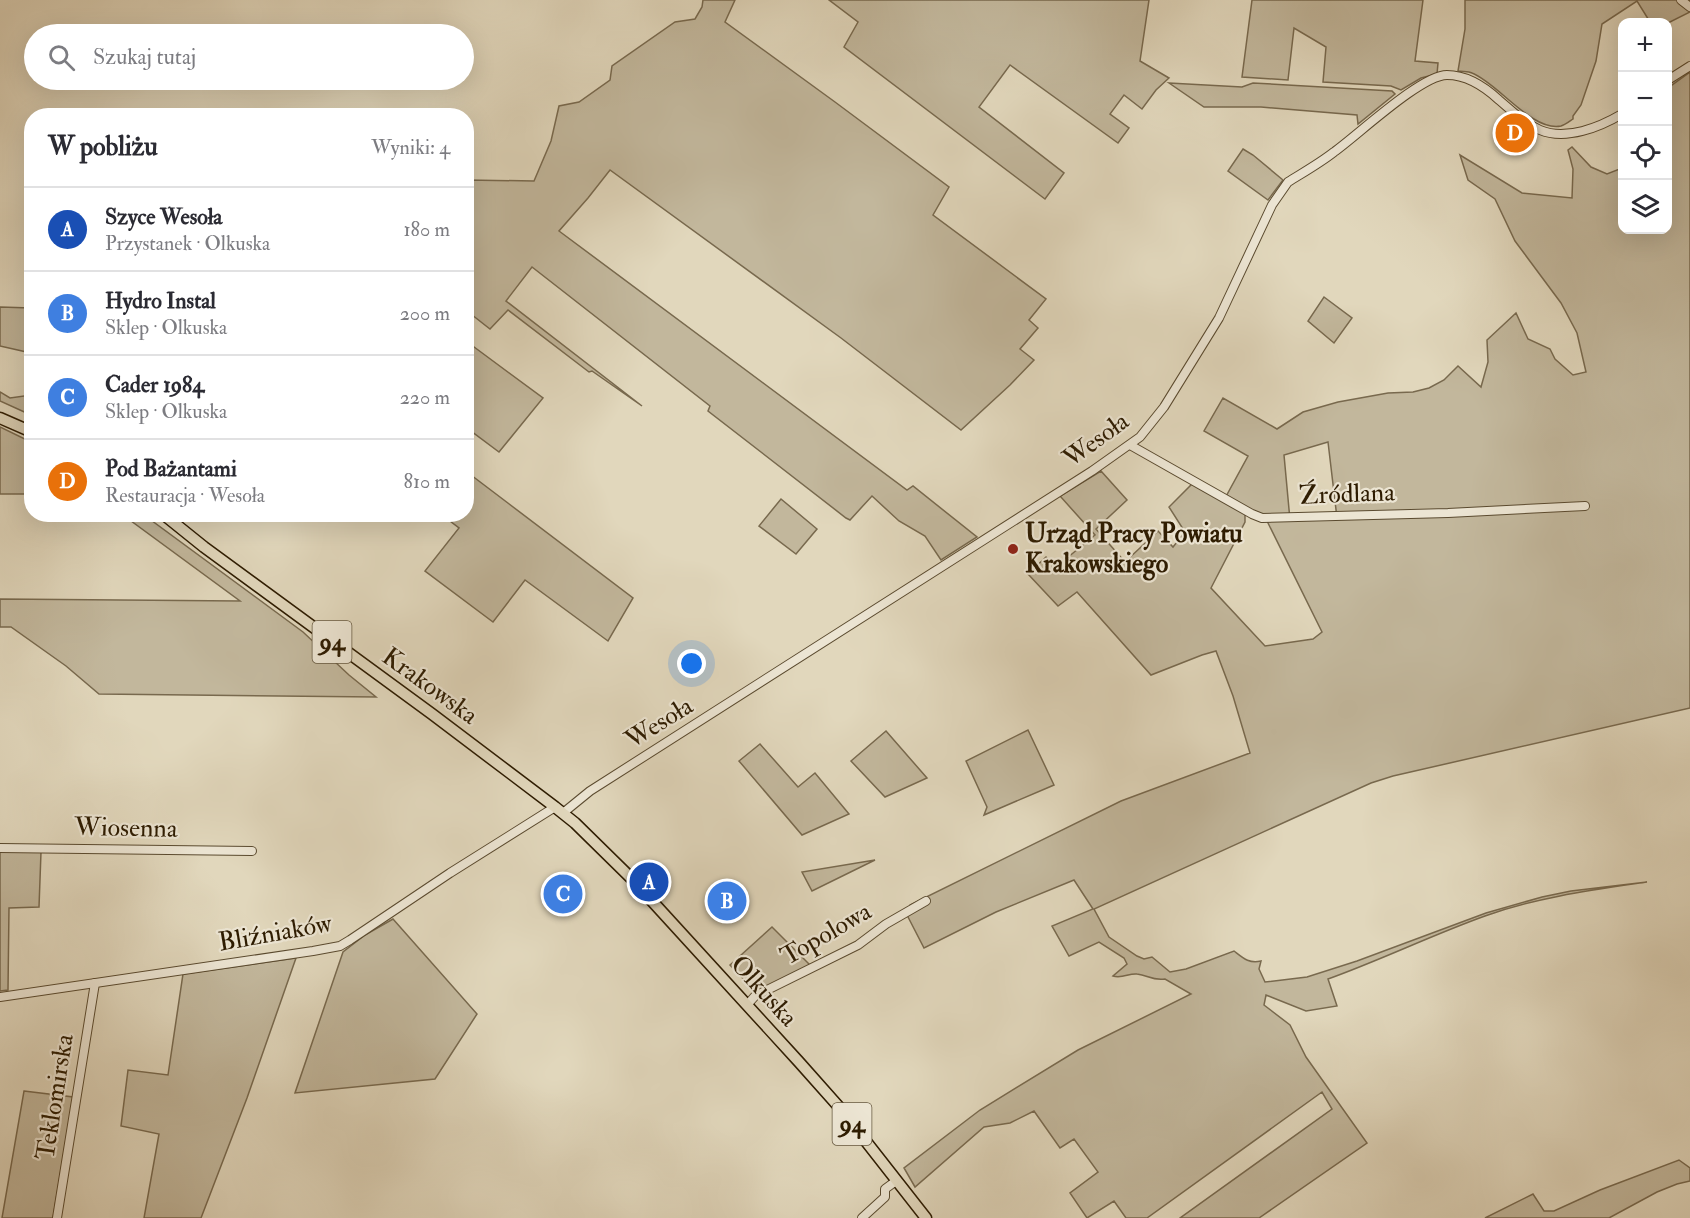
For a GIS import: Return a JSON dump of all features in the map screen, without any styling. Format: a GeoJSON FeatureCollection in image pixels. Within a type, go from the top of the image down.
{"type":"FeatureCollection","features":[{"type":"Feature","properties":{"kind":"main road"},"geometry":{"type":"LineString","coordinates":[[0,418],[24,428]]}},
{"type":"Feature","properties":{"kind":"main road","name":"Krakowska"},"geometry":{"type":"LineString","coordinates":[[173,522],[559,810]]}},
{"type":"Feature","properties":{"kind":"main road","name":"Olkuska"},"geometry":{"type":"LineString","coordinates":[[559,810],[631,878],[839,1107],[926,1218]]}},
{"type":"Feature","properties":{"kind":"street"},"geometry":{"type":"LineString","coordinates":[[1681,0],[1690,7]]}},
{"type":"Feature","properties":{"kind":"street"},"geometry":{"type":"LineString","coordinates":[[1672,77],[1690,66]]}},
{"type":"Feature","properties":{"kind":"street","name":"Wesoła"},"geometry":{"type":"LineString","coordinates":[[559,810],[1130,445],[1149,428],[1164,407],[1219,318],[1272,206],[1288,182],[1334,152],[1427,81],[1446,75],[1470,80],[1490,92],[1521,119],[1541,130],[1556,134],[1598,126],[1618,116]]}},
{"type":"Feature","properties":{"kind":"street","name":"Źródlana"},"geometry":{"type":"LineString","coordinates":[[1130,445],[1262,518],[1448,513],[1585,506]]}},
{"type":"Feature","properties":{"kind":"street","name":"Bliźniaków"},"geometry":{"type":"LineString","coordinates":[[0,997],[340,946],[450,873],[559,810]]}},
{"type":"Feature","properties":{"kind":"street","name":"Wiosenna"},"geometry":{"type":"LineString","coordinates":[[0,848],[252,851]]}},
{"type":"Feature","properties":{"kind":"street","name":"Topolowa"},"geometry":{"type":"LineString","coordinates":[[747,1005],[755,996],[858,945],[886,924],[926,901]]}},
{"type":"Feature","properties":{"kind":"street","name":"Teklomirska"},"geometry":{"type":"LineString","coordinates":[[57,1218],[95,983]]}},
{"type":"Feature","properties":{"kind":"street"},"geometry":{"type":"LineString","coordinates":[[862,1218],[885,1197],[885,1189],[897,1180]]}},
{"type":"Feature","properties":{"kind":"shaded area"},"geometry":{"type":"Polygon","coordinates":[[[703,0],[735,0],[725,22],[949,187],[933,215],[1046,299],[1029,320],[1038,328],[1020,349],[1034,360],[961,430],[841,338],[610,170],[559,231],[907,490],[913,486],[977,537],[941,560],[925,536],[899,521],[872,496],[850,520],[846,518],[708,411],[710,406],[532,267],[506,301],[642,406],[592,371],[589,372],[508,310],[490,329],[474,316],[474,180],[534,181],[551,141],[559,106],[579,102],[610,80],[612,66],[675,22],[695,19],[703,0]]]}},
{"type":"Feature","properties":{"kind":"shaded area"},"geometry":{"type":"Polygon","coordinates":[[[829,0],[1149,0],[1140,61],[1169,78],[1156,90],[1142,109],[1124,95],[1110,114],[1129,128],[1118,143],[1010,65],[979,107],[1064,173],[1045,199],[844,47],[858,22],[829,0]]]}},
{"type":"Feature","properties":{"kind":"shaded area"},"geometry":{"type":"Polygon","coordinates":[[[1252,0],[1423,0],[1415,61],[1438,63],[1437,74],[1421,78],[1401,90],[1391,86],[1323,82],[1326,47],[1294,28],[1288,80],[1242,77],[1252,0]]]}},
{"type":"Feature","properties":{"kind":"shaded area"},"geometry":{"type":"Polygon","coordinates":[[[1465,0],[1690,0],[1690,12],[1672,21],[1672,18],[1648,18],[1637,1],[1602,24],[1596,61],[1581,105],[1573,119],[1561,126],[1550,126],[1539,122],[1482,78],[1470,72],[1458,71],[1465,29],[1465,0]]]}},
{"type":"Feature","properties":{"kind":"shaded area"},"geometry":{"type":"Polygon","coordinates":[[[1690,72],[1690,708],[1371,783],[1094,909],[1109,937],[1137,956],[1144,959],[1152,957],[1170,972],[1186,969],[1234,951],[1250,961],[1261,961],[1259,969],[1265,982],[1307,977],[1486,913],[1542,897],[1571,891],[1647,882],[1525,904],[1446,931],[1328,979],[1337,1006],[1306,1011],[1266,995],[1264,1005],[1290,1025],[1306,1057],[1367,1143],[1259,1218],[1180,1218],[1332,1109],[1322,1092],[1147,1218],[1126,1218],[1114,1201],[1087,1218],[1070,1193],[1098,1172],[1074,1139],[1060,1148],[1034,1111],[1010,1123],[984,1127],[915,1187],[904,1168],[980,1110],[1078,1050],[1191,994],[1165,979],[1137,974],[1113,976],[1127,964],[1124,958],[1099,942],[1069,956],[1052,926],[1093,909],[1074,880],[996,912],[924,948],[907,915],[910,905],[1121,801],[1250,753],[1233,696],[1216,651],[1151,675],[1077,592],[1058,606],[1028,574],[1046,557],[1056,567],[1095,535],[1060,496],[1101,471],[1127,500],[1096,529],[1125,562],[1158,531],[1173,547],[1185,532],[1169,507],[1192,484],[1224,500],[1248,456],[1204,431],[1223,398],[1277,429],[1303,412],[1338,402],[1429,388],[1444,380],[1458,366],[1481,387],[1488,362],[1487,340],[1516,313],[1528,339],[1550,349],[1555,359],[1573,375],[1586,372],[1577,333],[1561,303],[1515,241],[1495,199],[1468,180],[1460,155],[1522,193],[1572,198],[1573,169],[1568,150],[1572,147],[1591,167],[1607,174],[1618,170],[1618,234],[1672,234],[1672,85],[1690,72]],[[1328,442],[1284,455],[1290,520],[1337,518],[1328,442]],[[1245,514],[1245,522],[1211,588],[1265,646],[1313,639],[1322,632],[1267,521],[1245,514]]]}},
{"type":"Feature","properties":{"kind":"shaded area"},"geometry":{"type":"Polygon","coordinates":[[[1169,83],[1242,87],[1253,83],[1392,91],[1395,94],[1358,124],[1357,115],[1261,107],[1204,107],[1169,83]]]}},
{"type":"Feature","properties":{"kind":"shaded area"},"geometry":{"type":"Polygon","coordinates":[[[1243,149],[1283,180],[1268,200],[1228,171],[1243,149]]]}},
{"type":"Feature","properties":{"kind":"shaded area"},"geometry":{"type":"Polygon","coordinates":[[[1324,297],[1352,318],[1334,343],[1308,321],[1324,297]]]}},
{"type":"Feature","properties":{"kind":"shaded area"},"geometry":{"type":"Polygon","coordinates":[[[0,307],[24,308],[24,351],[0,346],[0,307]]]}},
{"type":"Feature","properties":{"kind":"shaded area"},"geometry":{"type":"Polygon","coordinates":[[[474,347],[543,398],[499,452],[474,433],[474,347]]]}},
{"type":"Feature","properties":{"kind":"shaded area"},"geometry":{"type":"Polygon","coordinates":[[[0,392],[10,398],[24,396],[24,412],[0,401],[0,392]]]}},
{"type":"Feature","properties":{"kind":"shaded area"},"geometry":{"type":"Polygon","coordinates":[[[0,427],[24,439],[24,494],[0,494],[0,427]]]}},
{"type":"Feature","properties":{"kind":"shaded area"},"geometry":{"type":"Polygon","coordinates":[[[474,477],[633,598],[608,641],[525,580],[493,622],[425,571],[459,528],[451,522],[474,522],[474,477]]]}},
{"type":"Feature","properties":{"kind":"shaded area"},"geometry":{"type":"Polygon","coordinates":[[[781,499],[817,529],[796,554],[759,526],[781,499]]]}},
{"type":"Feature","properties":{"kind":"shaded area"},"geometry":{"type":"Polygon","coordinates":[[[133,522],[154,522],[303,632],[376,697],[99,694],[66,666],[11,627],[0,627],[0,599],[240,601],[133,522]]]}},
{"type":"Feature","properties":{"kind":"shaded area"},"geometry":{"type":"Polygon","coordinates":[[[1028,730],[1054,785],[984,815],[987,807],[966,761],[1028,730]]]}},
{"type":"Feature","properties":{"kind":"shaded area"},"geometry":{"type":"Polygon","coordinates":[[[886,731],[927,778],[885,797],[851,761],[886,731]]]}},
{"type":"Feature","properties":{"kind":"shaded area"},"geometry":{"type":"Polygon","coordinates":[[[760,744],[798,787],[815,773],[849,814],[802,835],[739,761],[760,744]]]}},
{"type":"Feature","properties":{"kind":"shaded area"},"geometry":{"type":"Polygon","coordinates":[[[0,852],[41,852],[39,907],[9,908],[8,990],[0,991],[0,852]]]}},
{"type":"Feature","properties":{"kind":"shaded area"},"geometry":{"type":"Polygon","coordinates":[[[875,860],[812,891],[802,872],[875,860]]]}},
{"type":"Feature","properties":{"kind":"shaded area"},"geometry":{"type":"Polygon","coordinates":[[[393,919],[477,1014],[435,1079],[295,1093],[343,952],[365,935],[393,919]]]}},
{"type":"Feature","properties":{"kind":"shaded area"},"geometry":{"type":"Polygon","coordinates":[[[772,927],[810,965],[756,992],[730,965],[772,927]]]}},
{"type":"Feature","properties":{"kind":"shaded area"},"geometry":{"type":"Polygon","coordinates":[[[296,958],[247,1098],[201,1218],[144,1218],[159,1134],[121,1126],[128,1070],[168,1075],[183,974],[296,958]]]}},
{"type":"Feature","properties":{"kind":"shaded area"},"geometry":{"type":"Polygon","coordinates":[[[24,1091],[73,1097],[53,1218],[2,1218],[24,1091]]]}},
{"type":"Feature","properties":{"kind":"shaded area"},"geometry":{"type":"Polygon","coordinates":[[[1679,1160],[1690,1168],[1690,1181],[1657,1192],[1609,1218],[1485,1218],[1533,1194],[1544,1211],[1554,1211],[1600,1190],[1679,1160]]]}},
{"type":"Feature","properties":{"kind":"place","name":"Pod Bażantami"},"geometry":{"type":"Point","coordinates":[1515,133]}},
{"type":"Feature","properties":{"kind":"place","name":"Urząd Pracy Powiatu Krakowskiego"},"geometry":{"type":"Point","coordinates":[1013,549]}},
{"type":"Feature","properties":{"kind":"place","name":"Szyce Wesoła"},"geometry":{"type":"Point","coordinates":[649,882]}},
{"type":"Feature","properties":{"kind":"place","name":"Cader 1984"},"geometry":{"type":"Point","coordinates":[563,894]}},
{"type":"Feature","properties":{"kind":"place","name":"Hydro Instal"},"geometry":{"type":"Point","coordinates":[727,901]}}]}
